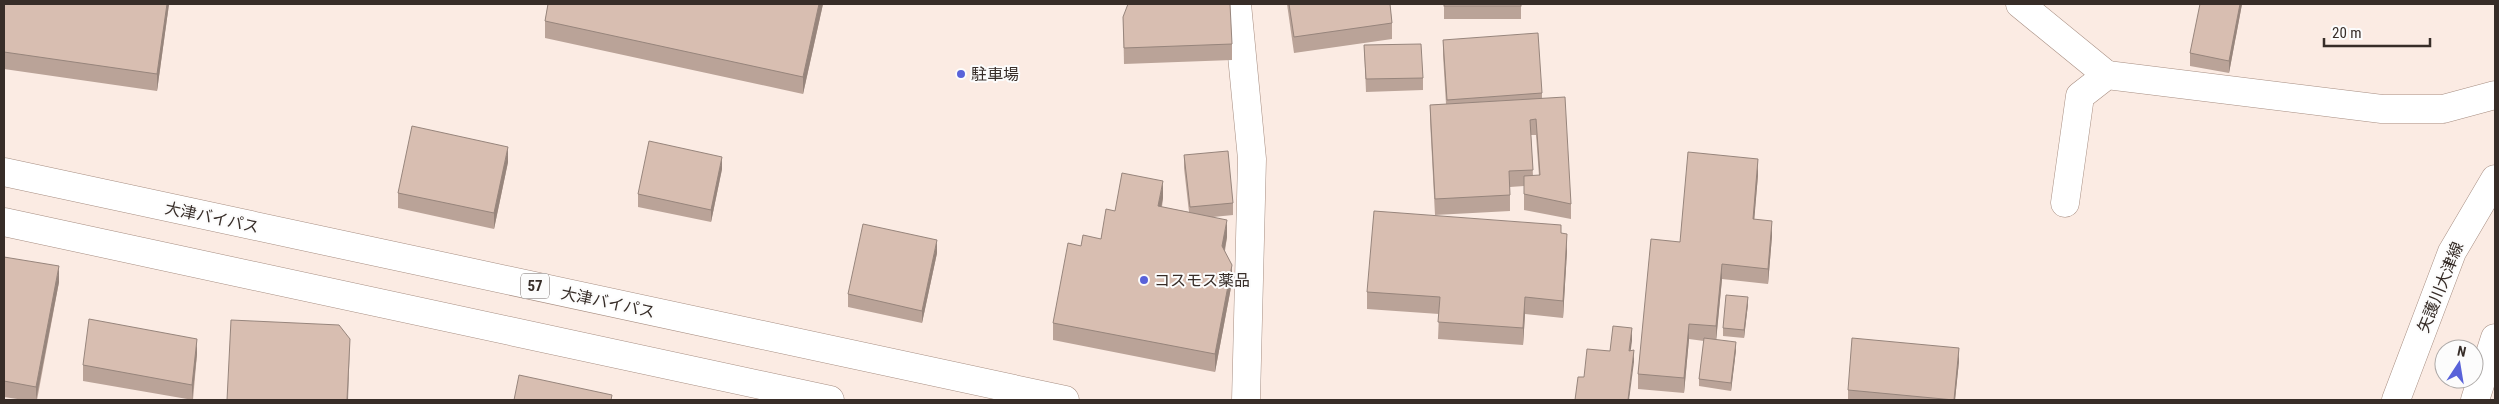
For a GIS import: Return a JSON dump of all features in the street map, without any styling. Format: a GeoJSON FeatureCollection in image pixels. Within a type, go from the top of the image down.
{"type":"FeatureCollection","features":[{"type":"Feature","properties":{"kind":"main road"},"geometry":{"type":"LineString","coordinates":[[1237,4],[1252,159],[1246,400]]}},
{"type":"Feature","properties":{"kind":"main road"},"geometry":{"type":"LineString","coordinates":[[2020,4],[2108,75],[2382,108],[2443,109],[2495,95]]}},
{"type":"Feature","properties":{"kind":"main road"},"geometry":{"type":"LineString","coordinates":[[2065,203],[2080,96],[2108,75]]}},
{"type":"Feature","properties":{"kind":"main road","name":"大津バイパス"},"geometry":{"type":"LineString","coordinates":[[4,172],[1065,400]]}},
{"type":"Feature","properties":{"kind":"main road","name":"矢護川大津線"},"geometry":{"type":"LineString","coordinates":[[2396,400],[2452,252],[2495,179]]}},
{"type":"Feature","properties":{"kind":"main road"},"geometry":{"type":"LineString","coordinates":[[4,222],[830,400]]}},
{"type":"Feature","properties":{"kind":"main road"},"geometry":{"type":"LineString","coordinates":[[2475,400],[2495,338]]}},
{"type":"Feature","properties":{"kind":"building"},"geometry":{"type":"Polygon","coordinates":[[[4,4],[167,4],[157,74],[4,52],[4,4]]]}},
{"type":"Feature","properties":{"kind":"building"},"geometry":{"type":"Polygon","coordinates":[[[548,4],[819,4],[803,77],[545,21],[548,4]]]}},
{"type":"Feature","properties":{"kind":"building"},"geometry":{"type":"Polygon","coordinates":[[[1128,4],[1230,4],[1232,44],[1124,48],[1123,17],[1128,4]]]}},
{"type":"Feature","properties":{"kind":"building"},"geometry":{"type":"Polygon","coordinates":[[[1289,4],[1390,4],[1392,23],[1294,37],[1289,4]]]}},
{"type":"Feature","properties":{"kind":"building"},"geometry":{"type":"Polygon","coordinates":[[[1444,4],[1521,4],[1521,6],[1444,6],[1444,4]]]}},
{"type":"Feature","properties":{"kind":"building"},"geometry":{"type":"Polygon","coordinates":[[[2200,4],[2240,4],[2229,61],[2190,53],[2200,4]]]}},
{"type":"Feature","properties":{"kind":"building"},"geometry":{"type":"Polygon","coordinates":[[[1538,33],[1542,93],[1447,100],[1443,40],[1538,33]]]}},
{"type":"Feature","properties":{"kind":"building"},"geometry":{"type":"Polygon","coordinates":[[[1421,44],[1423,78],[1366,79],[1364,45],[1421,44]]]}},
{"type":"Feature","properties":{"kind":"building"},"geometry":{"type":"Polygon","coordinates":[[[1565,97],[1571,204],[1524,194],[1524,176],[1540,175],[1536,119],[1530,120],[1533,170],[1509,171],[1510,195],[1435,199],[1430,105],[1565,97]]]}},
{"type":"Feature","properties":{"kind":"building"},"geometry":{"type":"Polygon","coordinates":[[[412,126],[508,147],[494,213],[398,193],[412,126]]]}},
{"type":"Feature","properties":{"kind":"building"},"geometry":{"type":"Polygon","coordinates":[[[649,141],[722,157],[711,210],[638,194],[649,141]]]}},
{"type":"Feature","properties":{"kind":"building"},"geometry":{"type":"Polygon","coordinates":[[[1228,151],[1233,203],[1190,207],[1184,155],[1228,151]]]}},
{"type":"Feature","properties":{"kind":"building"},"geometry":{"type":"Polygon","coordinates":[[[1688,152],[1758,159],[1753,219],[1772,221],[1768,269],[1722,264],[1716,326],[1689,324],[1684,378],[1638,374],[1651,239],[1680,242],[1688,152]]]}},
{"type":"Feature","properties":{"kind":"building"},"geometry":{"type":"Polygon","coordinates":[[[1122,173],[1163,181],[1158,206],[1227,220],[1222,246],[1232,265],[1215,354],[1053,323],[1068,243],[1081,246],[1083,235],[1101,239],[1106,209],[1115,211],[1122,173]]]}},
{"type":"Feature","properties":{"kind":"building"},"geometry":{"type":"Polygon","coordinates":[[[1374,211],[1561,225],[1561,233],[1567,234],[1563,301],[1525,297],[1523,328],[1438,322],[1440,297],[1367,292],[1374,211]]]}},
{"type":"Feature","properties":{"kind":"building"},"geometry":{"type":"Polygon","coordinates":[[[863,224],[937,240],[922,311],[848,294],[863,224]]]}},
{"type":"Feature","properties":{"kind":"building"},"geometry":{"type":"Polygon","coordinates":[[[4,257],[59,266],[36,387],[4,381],[4,257]]]}},
{"type":"Feature","properties":{"kind":"building"},"geometry":{"type":"Polygon","coordinates":[[[1726,295],[1748,297],[1744,330],[1723,328],[1726,295]]]}},
{"type":"Feature","properties":{"kind":"building"},"geometry":{"type":"Polygon","coordinates":[[[89,319],[197,339],[192,385],[83,365],[89,319]]]}},
{"type":"Feature","properties":{"kind":"building"},"geometry":{"type":"Polygon","coordinates":[[[231,320],[339,325],[350,339],[347,400],[227,400],[231,320]]]}},
{"type":"Feature","properties":{"kind":"building"},"geometry":{"type":"Polygon","coordinates":[[[1613,326],[1632,328],[1629,351],[1634,350],[1628,400],[1575,400],[1578,377],[1584,377],[1587,349],[1610,351],[1613,326]]]}},
{"type":"Feature","properties":{"kind":"building"},"geometry":{"type":"Polygon","coordinates":[[[1704,338],[1736,342],[1731,383],[1699,379],[1704,338]]]}},
{"type":"Feature","properties":{"kind":"building"},"geometry":{"type":"Polygon","coordinates":[[[1852,338],[1959,348],[1954,400],[1848,390],[1852,338]]]}},
{"type":"Feature","properties":{"kind":"building"},"geometry":{"type":"Polygon","coordinates":[[[519,375],[612,395],[611,400],[514,400],[519,375]]]}},
{"type":"Feature","properties":{"kind":"place","name":"駐車場"},"geometry":{"type":"Point","coordinates":[961,74]}},
{"type":"Feature","properties":{"kind":"place","name":"コスモス薬品"},"geometry":{"type":"Point","coordinates":[1144,280]}}]}
